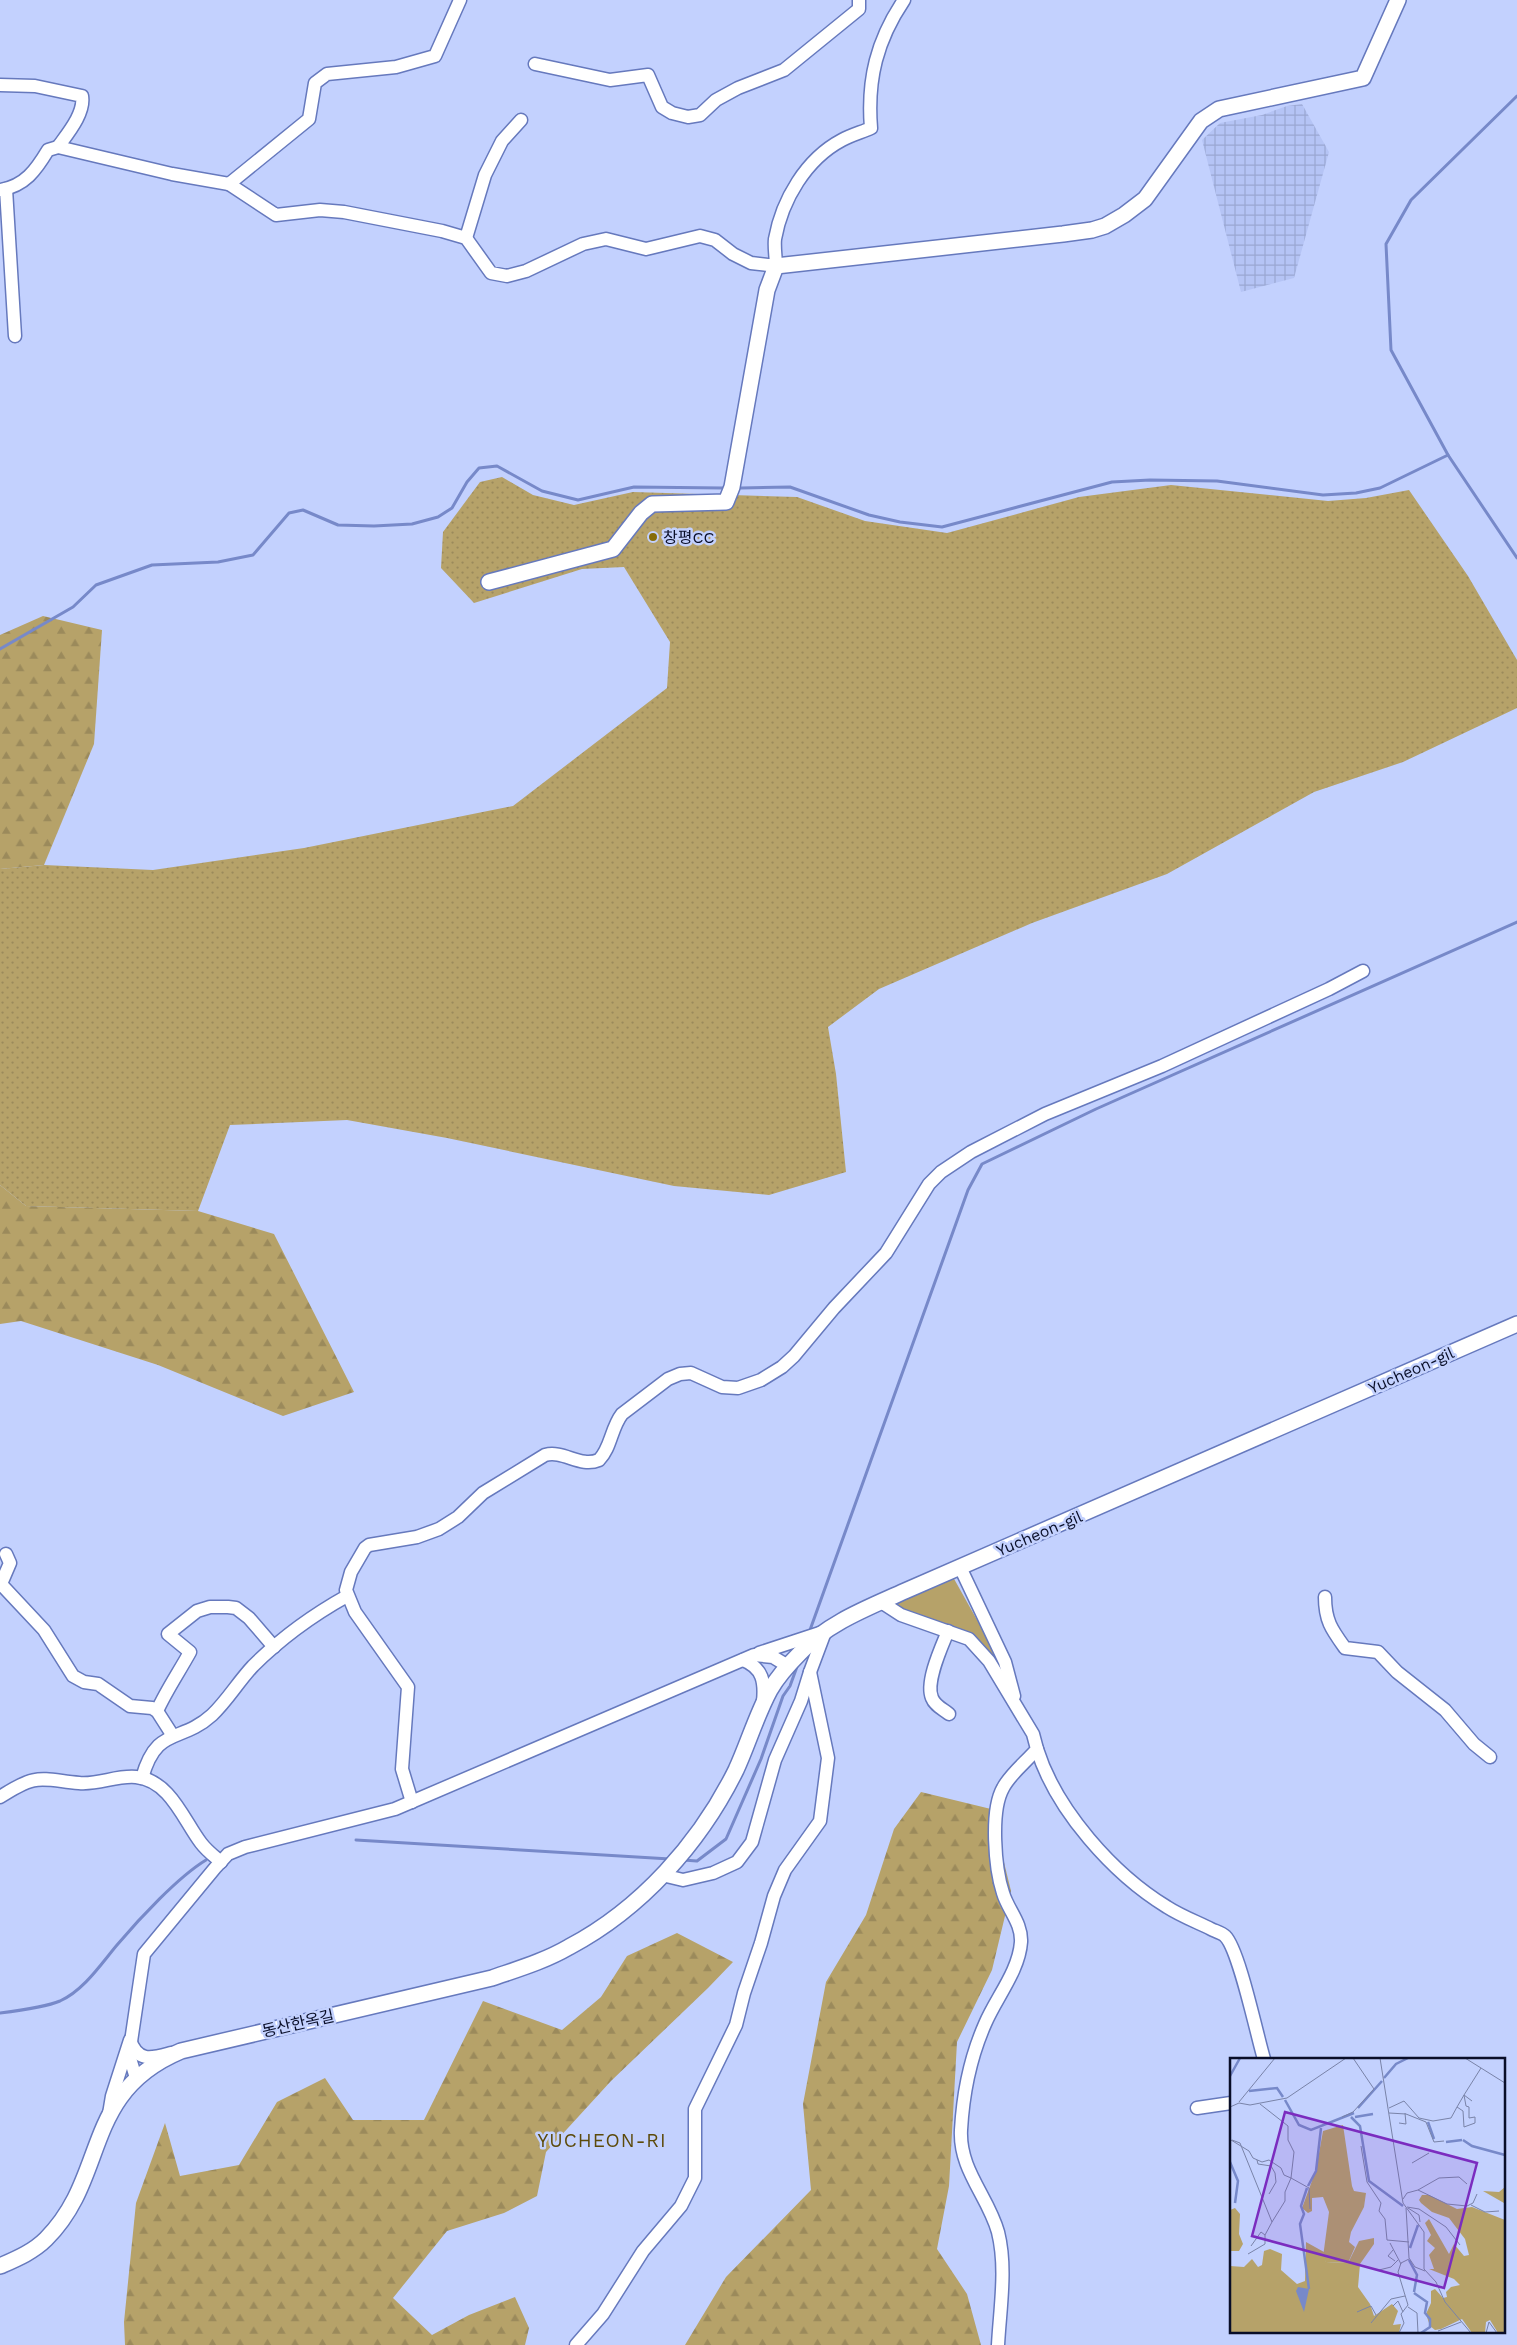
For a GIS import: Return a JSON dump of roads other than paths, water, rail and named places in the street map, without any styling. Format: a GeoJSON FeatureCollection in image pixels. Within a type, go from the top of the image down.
{"type":"FeatureCollection","features":[{"type":"Feature","properties":{"kind":"street"},"geometry":{"type":"LineString","coordinates":[[229,184],[309,119],[315,83],[328,74],[396,67],[435,56],[460,0]]}},
{"type":"Feature","properties":{"kind":"street"},"geometry":{"type":"LineString","coordinates":[[534,64],[610,80],[648,75],[662,107],[672,113],[688,116],[700,115],[716,100],[738,88],[784,70],[859,9],[859,0]]}},
{"type":"Feature","properties":{"kind":"street"},"geometry":{"type":"LineString","coordinates":[[489,582],[613,549],[641,513],[652,504],[714,504],[726,502],[732,487],[767,290],[776,266],[775,240],[787,202],[800,177],[817,159],[841,140],[871,128],[869,103],[878,48],[889,22],[904,0]]}},
{"type":"Feature","properties":{"kind":"street"},"geometry":{"type":"LineString","coordinates":[[58,146],[172,174],[229,184],[276,215],[320,210],[344,212],[442,231],[466,238],[491,273],[507,276],[526,271],[583,244],[606,239],[646,249],[700,236],[716,240],[732,254],[751,263],[776,266],[1064,234],[1105,226],[1124,215],[1145,199],[1194,130],[1209,114],[1234,104],[1363,78],[1398,0]]}},
{"type":"Feature","properties":{"kind":"street"},"geometry":{"type":"LineString","coordinates":[[0,85],[35,86],[82,96],[83,102],[72,127],[58,146],[48,150],[35,172],[19,185],[3,189],[15,336]]}},
{"type":"Feature","properties":{"kind":"street"},"geometry":{"type":"LineString","coordinates":[[466,238],[485,175],[502,141],[521,120]]}},
{"type":"Feature","properties":{"kind":"street"},"geometry":{"type":"LineString","coordinates":[[412,1802],[402,1761],[408,1687],[355,1612],[347,1596],[346,1590],[351,1572],[369,1545],[417,1537],[439,1529],[458,1517],[482,1493],[545,1455],[554,1454],[587,1463],[599,1460],[622,1414],[668,1379],[680,1374],[691,1373],[722,1387],[738,1388],[772,1374],[794,1356],[834,1308],[880,1260],[929,1184],[942,1172],[971,1152],[1045,1114],[1162,1066],[1329,989],[1363,971]]}},
{"type":"Feature","properties":{"kind":"street","name":"Yucheon-gil"},"geometry":{"type":"LineString","coordinates":[[666,1870],[707,1822],[722,1798],[744,1753],[763,1704],[771,1689],[788,1666],[810,1643],[826,1631],[881,1602],[1517,1324]]}},
{"type":"Feature","properties":{"kind":"street"},"geometry":{"type":"LineString","coordinates":[[6,1554],[10,1564],[1,1584],[44,1630],[74,1676],[84,1682],[98,1684],[130,1706],[152,1708],[157,1711],[173,1736]]}},
{"type":"Feature","properties":{"kind":"street"},"geometry":{"type":"LineString","coordinates":[[960,1567],[1005,1662],[1016,1706]]}},
{"type":"Feature","properties":{"kind":"street"},"geometry":{"type":"LineString","coordinates":[[142,1778],[152,1750],[160,1743],[203,1722],[214,1714],[244,1676],[274,1646],[327,1607],[347,1596]]}},
{"type":"Feature","properties":{"kind":"street"},"geometry":{"type":"LineString","coordinates":[[1325,1597],[1325,1615],[1332,1630],[1345,1648],[1369,1653],[1378,1652],[1397,1672],[1445,1710],[1474,1744],[1490,1757]]}},
{"type":"Feature","properties":{"kind":"street"},"geometry":{"type":"LineString","coordinates":[[881,1602],[901,1615],[969,1639],[978,1647],[1033,1734],[1043,1767],[1064,1804],[1088,1837],[1140,1890],[1169,1908],[1225,1935],[1236,1956],[1264,2058]]}},
{"type":"Feature","properties":{"kind":"street"},"geometry":{"type":"LineString","coordinates":[[157,1711],[164,1693],[175,1680],[190,1652],[168,1634],[197,1611],[210,1607],[236,1608],[250,1618],[274,1646]]}},
{"type":"Feature","properties":{"kind":"street"},"geometry":{"type":"LineString","coordinates":[[948,1630],[934,1670],[931,1695],[936,1705],[949,1714]]}},
{"type":"Feature","properties":{"kind":"street"},"geometry":{"type":"LineString","coordinates":[[136,2078],[129,2054],[144,1954],[170,1920],[221,1862],[236,1850],[375,1815],[412,1802],[748,1658],[826,1631]]}},
{"type":"Feature","properties":{"kind":"street"},"geometry":{"type":"LineString","coordinates":[[666,1870],[683,1880],[713,1873],[738,1862],[752,1842],[775,1760],[801,1701],[826,1631]]}},
{"type":"Feature","properties":{"kind":"street"},"geometry":{"type":"LineString","coordinates":[[748,1658],[773,1657],[788,1666]]}},
{"type":"Feature","properties":{"kind":"street"},"geometry":{"type":"LineString","coordinates":[[748,1658],[761,1674],[765,1689],[763,1704]]}},
{"type":"Feature","properties":{"kind":"street"},"geometry":{"type":"LineString","coordinates":[[576,2345],[603,2314],[643,2252],[681,2206],[695,2178],[695,2109],[736,2025],[744,1993],[781,1878],[820,1822],[828,1758],[810,1672]]}},
{"type":"Feature","properties":{"kind":"street"},"geometry":{"type":"LineString","coordinates":[[998,2345],[1002,2282],[1001,2248],[997,2231],[964,2159],[962,2118],[973,2055],[989,2016],[1014,1967],[1021,1942],[1017,1923],[1003,1894],[998,1866],[996,1828],[999,1799],[1003,1788],[1037,1748]]}},
{"type":"Feature","properties":{"kind":"street"},"geometry":{"type":"LineString","coordinates":[[0,1797],[12,1789],[37,1778],[54,1778],[81,1784],[131,1776],[142,1778],[155,1784],[172,1799],[200,1842],[221,1862]]}},
{"type":"Feature","properties":{"kind":"street","name":"동산한옥길"},"geometry":{"type":"LineString","coordinates":[[0,2266],[35,2249],[61,2221],[82,2181],[109,2114],[119,2097],[136,2078],[155,2064],[181,2051],[492,1978],[537,1962],[570,1947],[614,1918],[666,1870]]}},
{"type":"Feature","properties":{"kind":"street"},"geometry":{"type":"LineString","coordinates":[[130,2040],[136,2053],[144,2057],[181,2051]]}},
{"type":"Feature","properties":{"kind":"street"},"geometry":{"type":"LineString","coordinates":[[109,2114],[112,2096],[130,2040]]}},
{"type":"Feature","properties":{"kind":"street"},"geometry":{"type":"LineString","coordinates":[[1197,2108],[1230,2103]]}},
{"type":"Feature","properties":{"kind":"waterway"},"geometry":{"type":"LineString","coordinates":[[1517,96],[1411,200],[1386,244],[1391,350],[1448,455],[1517,558]]}},
{"type":"Feature","properties":{"kind":"waterway"},"geometry":{"type":"LineString","coordinates":[[741,488],[790,487],[869,515],[900,522],[942,527],[1112,482],[1150,480],[1217,481],[1323,495],[1356,493],[1380,488],[1448,455]]}},
{"type":"Feature","properties":{"kind":"waterway"},"geometry":{"type":"LineString","coordinates":[[0,649],[73,607],[96,585],[152,565],[218,562],[253,555],[289,513],[303,510],[338,525],[374,526],[412,524],[438,517],[452,508],[467,482],[479,468],[497,466],[542,491],[578,500],[634,487],[723,488]]}},
{"type":"Feature","properties":{"kind":"waterway"},"geometry":{"type":"LineString","coordinates":[[810,1630],[968,1190],[982,1164],[1096,1109],[1517,922]]}},
{"type":"Feature","properties":{"kind":"waterway"},"geometry":{"type":"LineString","coordinates":[[683,1860],[697,1861],[726,1839],[761,1759],[783,1696],[790,1686],[798,1664]]}},
{"type":"Feature","properties":{"kind":"waterway"},"geometry":{"type":"LineString","coordinates":[[356,1840],[670,1859]]}},
{"type":"Feature","properties":{"kind":"waterway"},"geometry":{"type":"LineString","coordinates":[[0,2013],[54,2003],[69,1996],[92,1976],[159,1899],[195,1867],[206,1860]]}},
{"type":"Feature","properties":{"kind":"place","name":"창평CC"},"geometry":{"type":"Point","coordinates":[653,537]}},
{"type":"Feature","properties":{"kind":"district","name":"YUCHEON-RI"},"geometry":{"type":"Point","coordinates":[602,2140]}}]}
